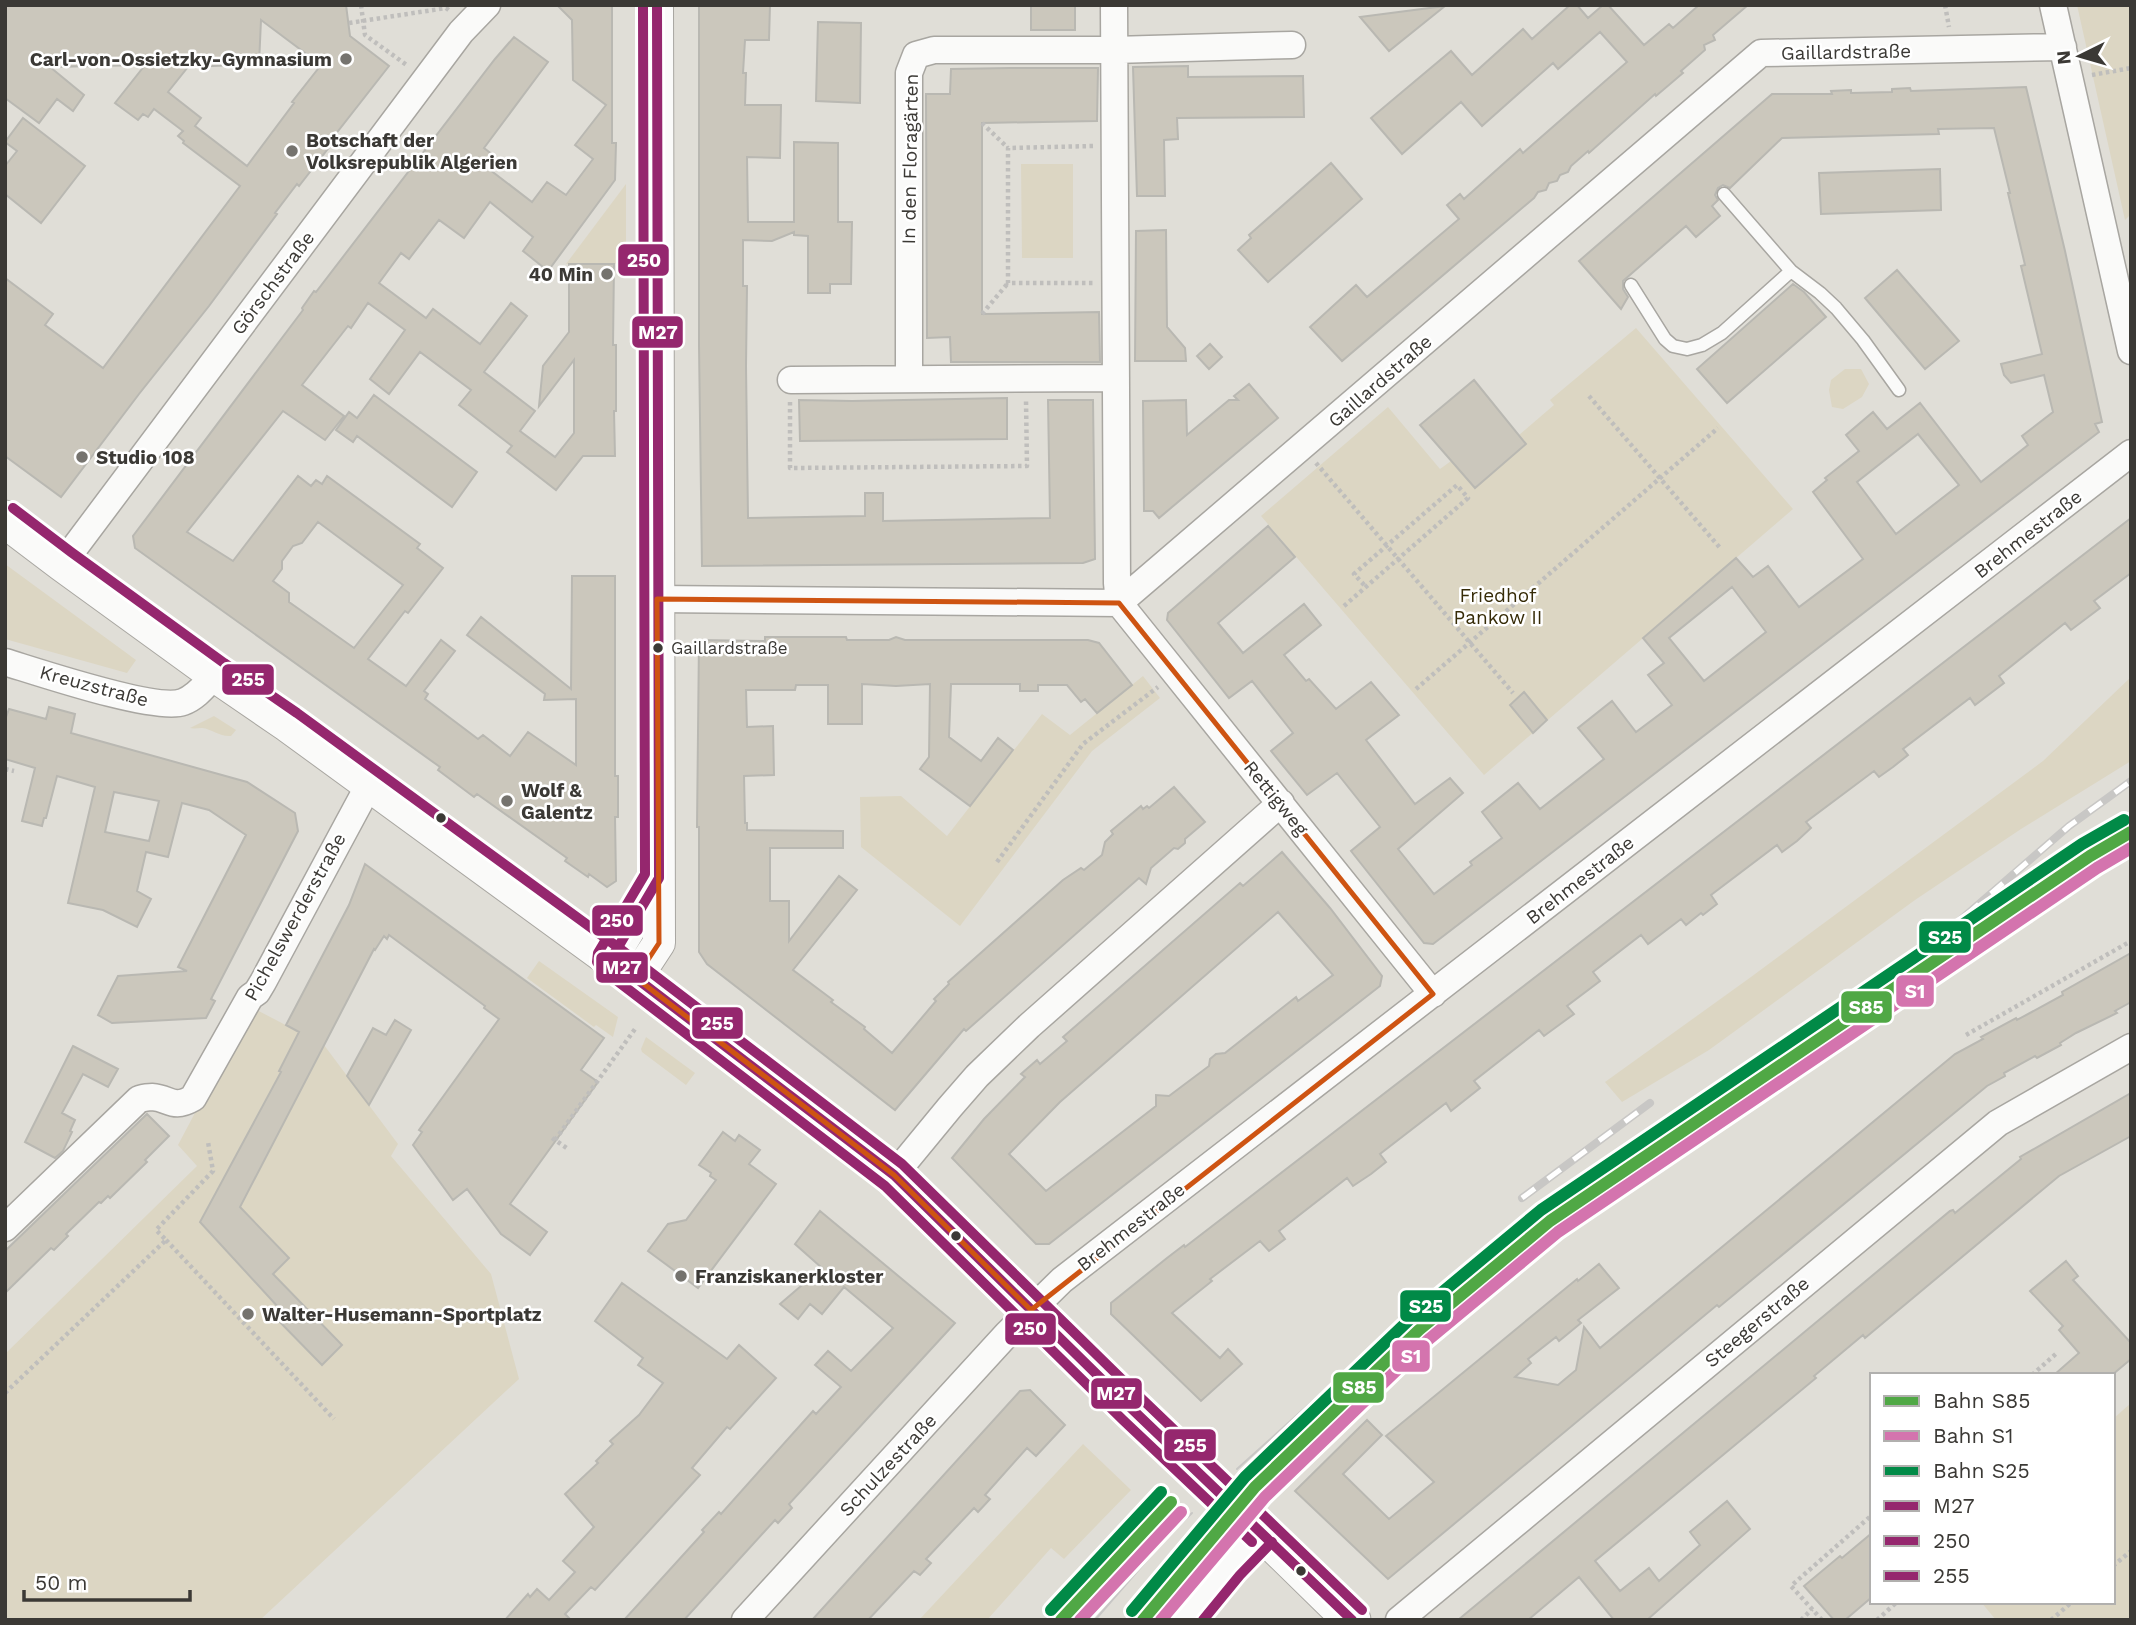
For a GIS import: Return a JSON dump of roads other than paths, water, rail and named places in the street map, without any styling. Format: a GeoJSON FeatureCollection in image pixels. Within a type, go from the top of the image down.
{"type":"FeatureCollection","features":[{"type":"Feature","properties":{"kind":"main road"},"geometry":{"type":"LineString","coordinates":[[5,519],[623,969],[894,1175],[1352,1620]]}},
{"type":"Feature","properties":{"kind":"street","name":"Görschstraße"},"geometry":{"type":"LineString","coordinates":[[63,563],[461,32],[487,5]]}},
{"type":"Feature","properties":{"kind":"street"},"geometry":{"type":"LineString","coordinates":[[623,969],[659,943],[657,5]]}},
{"type":"Feature","properties":{"kind":"street"},"geometry":{"type":"LineString","coordinates":[[657,599],[1119,603],[1114,5]]}},
{"type":"Feature","properties":{"kind":"street"},"geometry":{"type":"LineString","coordinates":[[2053,5],[2131,351]]}},
{"type":"Feature","properties":{"kind":"street","name":"In den Floragärten"},"geometry":{"type":"LineString","coordinates":[[909,378],[909,73],[916,55],[934,50],[1114,50],[1293,45]]}},
{"type":"Feature","properties":{"kind":"street","name":"Gaillardstraße"},"geometry":{"type":"LineString","coordinates":[[1119,603],[1761,53],[2063,47]]}},
{"type":"Feature","properties":{"kind":"street"},"geometry":{"type":"LineString","coordinates":[[790,380],[1116,378]]}},
{"type":"Feature","properties":{"kind":"street","name":"Brehmestraße"},"geometry":{"type":"LineString","coordinates":[[1031,1310],[1062,1280],[2131,453]]}},
{"type":"Feature","properties":{"kind":"street","name":"Rettigweg"},"geometry":{"type":"LineString","coordinates":[[1119,603],[1433,994]]}},
{"type":"Feature","properties":{"kind":"street","name":"Kreuzstraße"},"geometry":{"type":"LineString","coordinates":[[5,662],[134,698],[169,705],[182,703],[194,696],[216,674]]}},
{"type":"Feature","properties":{"kind":"street","name":"Pichelswerderstraße"},"geometry":{"type":"LineString","coordinates":[[5,1227],[139,1099],[153,1097],[173,1104],[184,1103],[193,1098],[250,997],[263,982],[370,783]]}},
{"type":"Feature","properties":{"kind":"street"},"geometry":{"type":"LineString","coordinates":[[894,1175],[977,1076],[1029,1026],[1281,803]]}},
{"type":"Feature","properties":{"kind":"street","name":"Steegerstraße"},"geometry":{"type":"LineString","coordinates":[[1399,1620],[1997,1123],[2131,1047]]}},
{"type":"Feature","properties":{"kind":"street","name":"Schulzestraße"},"geometry":{"type":"LineString","coordinates":[[745,1620],[1031,1310]]}},
{"type":"Feature","properties":{"kind":"street"},"geometry":{"type":"LineString","coordinates":[[1185,1620],[1262,1532]]}},
{"type":"Feature","properties":{"kind":"lane"},"geometry":{"type":"LineString","coordinates":[[1724,194],[1791,271],[1836,308],[1899,390]]}},
{"type":"Feature","properties":{"kind":"lane"},"geometry":{"type":"LineString","coordinates":[[1631,285],[1665,339],[1673,346],[1687,349],[1702,345],[1721,333],[1791,271]]}},
{"type":"Feature","properties":{"kind":"tram line"},"geometry":{"type":"LineString","coordinates":[[1237,1469],[1406,1317],[1518,1229],[1776,1052]]}},
{"type":"Feature","properties":{"kind":"tram line"},"geometry":{"type":"LineString","coordinates":[[1095,1620],[1167,1537],[1192,1513]]}},
{"type":"Feature","properties":{"kind":"railway"},"geometry":{"type":"LineString","coordinates":[[1892,975],[1950,929],[2069,826],[2131,781]]}},
{"type":"Feature","properties":{"kind":"railway"},"geometry":{"type":"LineString","coordinates":[[1522,1198],[1650,1103]]}},
{"type":"Feature","properties":{"kind":"rail line","name":"S25"},"geometry":{"type":"LineString","coordinates":[[1132,1611],[1245,1477],[1409,1320],[1541,1210],[2082,844],[2124,820]]}},
{"type":"Feature","properties":{"kind":"rail line","name":"S85"},"geometry":{"type":"LineString","coordinates":[[1143,1620],[1255,1487],[1419,1330],[1550,1221],[2090,856],[2131,832]]}},
{"type":"Feature","properties":{"kind":"rail line","name":"S1"},"geometry":{"type":"LineString","coordinates":[[1161,1620],[1265,1497],[1428,1340],[1558,1232],[2097,868],[2131,848]]}},
{"type":"Feature","properties":{"kind":"rail line","name":"S25"},"geometry":{"type":"LineString","coordinates":[[1051,1610],[1161,1492]]}},
{"type":"Feature","properties":{"kind":"rail line","name":"S85"},"geometry":{"type":"LineString","coordinates":[[1061,1620],[1171,1502]]}},
{"type":"Feature","properties":{"kind":"rail line","name":"S1"},"geometry":{"type":"LineString","coordinates":[[1080,1620],[1181,1512]]}},
{"type":"Feature","properties":{"kind":"place","name":"Carl-von-Ossietzky-Gymnasium"},"geometry":{"type":"Point","coordinates":[346,59]}},
{"type":"Feature","properties":{"kind":"place","name":"Botschaft der Volksrepublik Algerien"},"geometry":{"type":"Point","coordinates":[292,151]}},
{"type":"Feature","properties":{"kind":"place","name":"40 Min"},"geometry":{"type":"Point","coordinates":[607,274]}},
{"type":"Feature","properties":{"kind":"place","name":"Studio 108"},"geometry":{"type":"Point","coordinates":[82,457]}},
{"type":"Feature","properties":{"kind":"place","name":"Gaillardstraße"},"geometry":{"type":"Point","coordinates":[658,648]}},
{"type":"Feature","properties":{"kind":"place","name":"Wolf & Galentz"},"geometry":{"type":"Point","coordinates":[507,801]}},
{"type":"Feature","properties":{"kind":"place","name":"Franziskanerkloster"},"geometry":{"type":"Point","coordinates":[681,1276]}},
{"type":"Feature","properties":{"kind":"place","name":"Walter-Husemann-Sportplatz"},"geometry":{"type":"Point","coordinates":[248,1314]}},
{"type":"Feature","properties":{"kind":"park label","name":"Friedhof Pankow II"},"geometry":{"type":"Point","coordinates":[1498,606]}}]}
